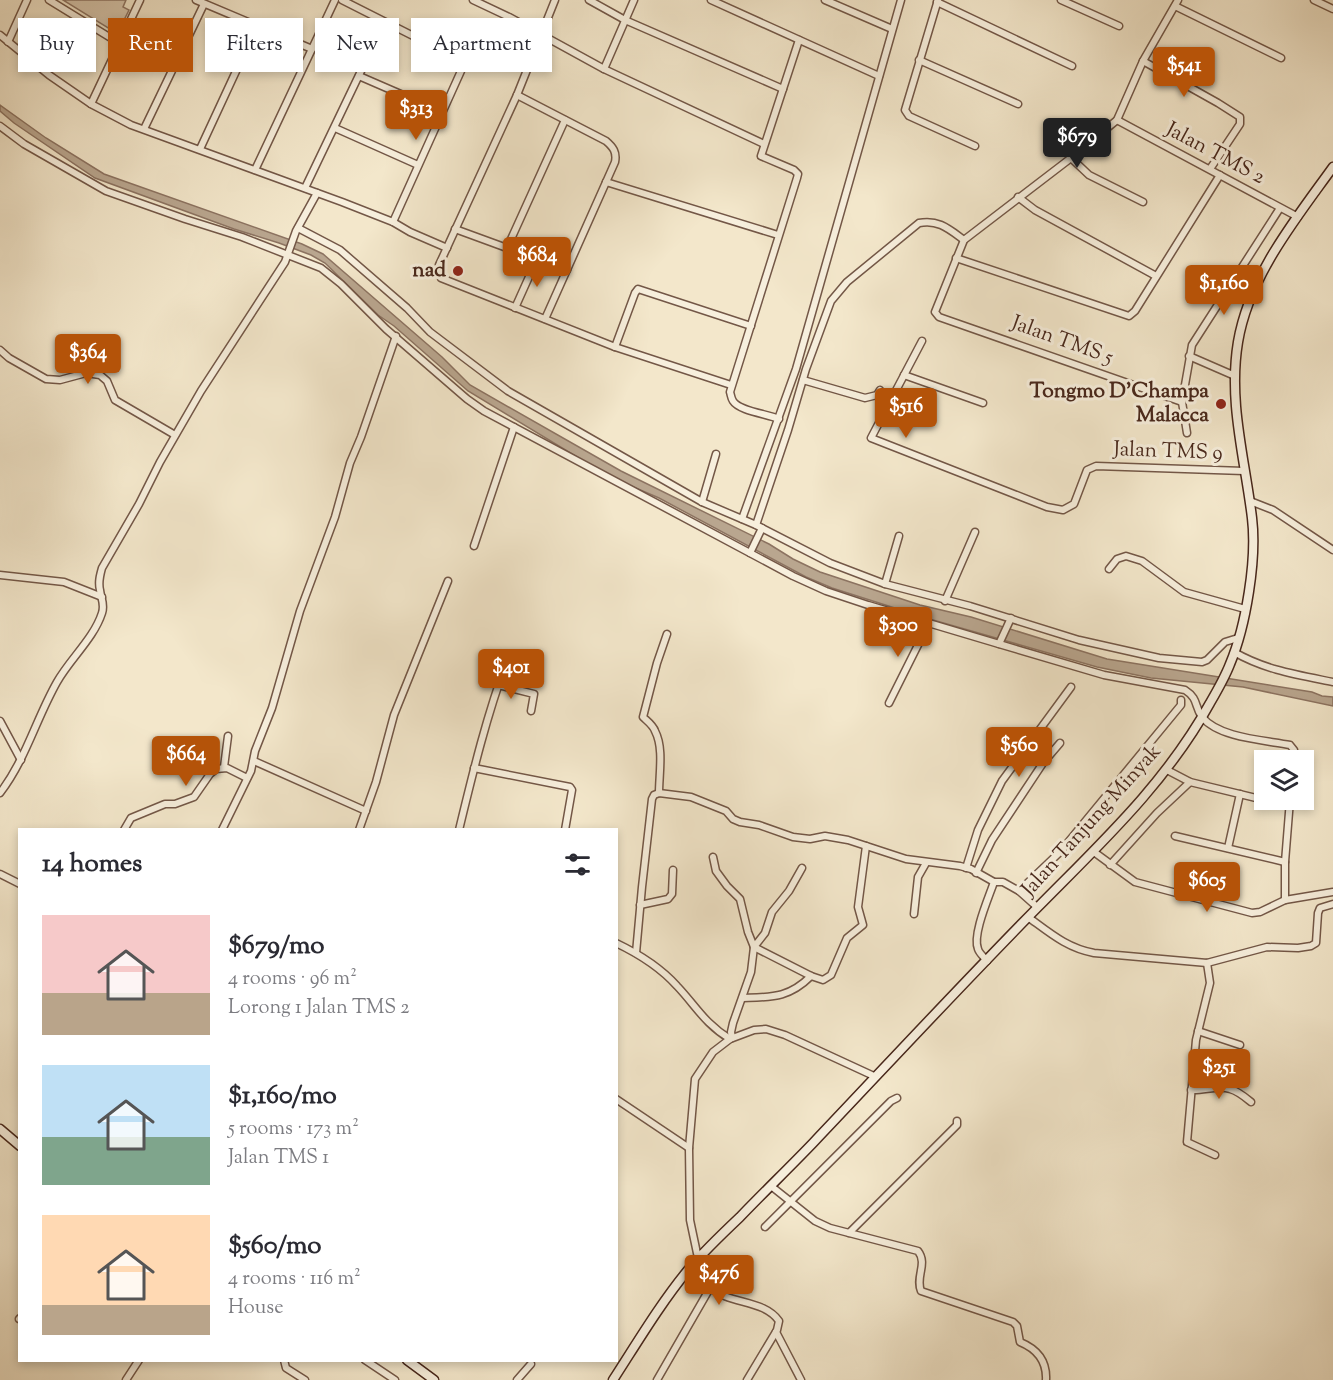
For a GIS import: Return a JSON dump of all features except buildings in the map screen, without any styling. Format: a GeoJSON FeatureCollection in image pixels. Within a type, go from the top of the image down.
{"type":"FeatureCollection","features":[{"type":"Feature","properties":{"kind":"main road","name":"Jalan Tanjung Minyak"},"geometry":{"type":"LineString","coordinates":[[613,1380],[675,1287],[696,1260],[771,1186],[1037,907],[1094,852],[1167,770],[1202,717],[1234,652],[1245,609],[1253,555],[1250,501],[1236,411],[1235,376],[1238,340],[1248,306],[1269,261],[1333,167]]}},
{"type":"Feature","properties":{"kind":"main road"},"geometry":{"type":"LineString","coordinates":[[0,1129],[18,1141]]}},
{"type":"Feature","properties":{"kind":"main road"},"geometry":{"type":"LineString","coordinates":[[410,1362],[434,1380]]}},
{"type":"Feature","properties":{"kind":"street"},"geometry":{"type":"LineString","coordinates":[[8,42],[27,0]]}},
{"type":"Feature","properties":{"kind":"street"},"geometry":{"type":"LineString","coordinates":[[49,0],[108,36]]}},
{"type":"Feature","properties":{"kind":"street"},"geometry":{"type":"LineString","coordinates":[[131,18],[140,0]]}},
{"type":"Feature","properties":{"kind":"street"},"geometry":{"type":"LineString","coordinates":[[196,0],[204,4],[213,3],[242,18]]}},
{"type":"Feature","properties":{"kind":"street"},"geometry":{"type":"LineString","coordinates":[[255,170],[335,0]]}},
{"type":"Feature","properties":{"kind":"street"},"geometry":{"type":"LineString","coordinates":[[342,0],[375,18]]}},
{"type":"Feature","properties":{"kind":"street"},"geometry":{"type":"LineString","coordinates":[[473,0],[512,18]]}},
{"type":"Feature","properties":{"kind":"street"},"geometry":{"type":"LineString","coordinates":[[548,18],[555,0]]}},
{"type":"Feature","properties":{"kind":"street"},"geometry":{"type":"LineString","coordinates":[[589,0],[625,20],[783,89]]}},
{"type":"Feature","properties":{"kind":"street"},"geometry":{"type":"LineString","coordinates":[[604,69],[634,0]]}},
{"type":"Feature","properties":{"kind":"street"},"geometry":{"type":"LineString","coordinates":[[711,0],[879,76]]}},
{"type":"Feature","properties":{"kind":"street"},"geometry":{"type":"LineString","coordinates":[[825,0],[892,29]]}},
{"type":"Feature","properties":{"kind":"street"},"geometry":{"type":"LineString","coordinates":[[742,519],[779,419],[802,348],[901,0]]}},
{"type":"Feature","properties":{"kind":"street"},"geometry":{"type":"LineString","coordinates":[[1061,0],[1119,26]]}},
{"type":"Feature","properties":{"kind":"street"},"geometry":{"type":"LineString","coordinates":[[1314,0],[1333,9]]}},
{"type":"Feature","properties":{"kind":"street"},"geometry":{"type":"LineString","coordinates":[[975,146],[909,116],[906,112],[905,106],[937,1],[1072,66]]}},
{"type":"Feature","properties":{"kind":"street"},"geometry":{"type":"LineString","coordinates":[[1220,175],[1135,311],[1129,316],[956,258],[964,240],[1117,120],[1143,61],[1176,3],[1281,58]]}},
{"type":"Feature","properties":{"kind":"street"},"geometry":{"type":"LineString","coordinates":[[144,129],[204,4]]}},
{"type":"Feature","properties":{"kind":"street"},"geometry":{"type":"LineString","coordinates":[[393,222],[461,71],[461,64],[445,53],[399,30]]}},
{"type":"Feature","properties":{"kind":"street"},"geometry":{"type":"LineString","coordinates":[[0,35],[49,75],[91,104],[144,129],[393,222],[447,248]]}},
{"type":"Feature","properties":{"kind":"street"},"geometry":{"type":"LineString","coordinates":[[779,419],[741,408],[733,402],[730,392],[798,174],[794,170],[763,159],[761,156],[799,40]]}},
{"type":"Feature","properties":{"kind":"street"},"geometry":{"type":"LineString","coordinates":[[552,41],[604,69],[764,144]]}},
{"type":"Feature","properties":{"kind":"street"},"geometry":{"type":"LineString","coordinates":[[303,45],[312,49]]}},
{"type":"Feature","properties":{"kind":"street"},"geometry":{"type":"LineString","coordinates":[[919,60],[1018,104]]}},
{"type":"Feature","properties":{"kind":"street"},"geometry":{"type":"LineString","coordinates":[[1143,61],[1240,117],[1240,124],[1209,169]]}},
{"type":"Feature","properties":{"kind":"street"},"geometry":{"type":"LineString","coordinates":[[91,104],[108,67]]}},
{"type":"Feature","properties":{"kind":"street"},"geometry":{"type":"LineString","coordinates":[[200,149],[236,72]]}},
{"type":"Feature","properties":{"kind":"street"},"geometry":{"type":"LineString","coordinates":[[305,188],[361,72]]}},
{"type":"Feature","properties":{"kind":"street"},"geometry":{"type":"LineString","coordinates":[[526,72],[439,265],[441,278],[615,347],[731,385]]}},
{"type":"Feature","properties":{"kind":"street"},"geometry":{"type":"LineString","coordinates":[[359,76],[442,112]]}},
{"type":"Feature","properties":{"kind":"street"},"geometry":{"type":"LineString","coordinates":[[517,95],[606,141],[615,151],[615,162],[545,319]]}},
{"type":"Feature","properties":{"kind":"street"},"geometry":{"type":"LineString","coordinates":[[507,248],[565,120]]}},
{"type":"Feature","properties":{"kind":"street","name":"Jalan TMS 2"},"geometry":{"type":"LineString","coordinates":[[1117,120],[1298,217]]}},
{"type":"Feature","properties":{"kind":"street"},"geometry":{"type":"LineString","coordinates":[[0,126],[24,144],[106,191],[288,253],[312,264],[331,275],[364,309],[467,399],[514,427],[826,591],[1104,675],[1185,690],[1193,695],[1202,717],[1216,730],[1290,745],[1294,750]]}},
{"type":"Feature","properties":{"kind":"street"},"geometry":{"type":"LineString","coordinates":[[335,128],[418,165]]}},
{"type":"Feature","properties":{"kind":"street"},"geometry":{"type":"LineString","coordinates":[[1071,158],[1089,175],[1143,202]]}},
{"type":"Feature","properties":{"kind":"street"},"geometry":{"type":"LineString","coordinates":[[606,182],[778,235]]}},
{"type":"Feature","properties":{"kind":"street"},"geometry":{"type":"LineString","coordinates":[[0,793],[21,760],[55,685],[90,637],[99,620],[104,604],[99,579],[102,568],[213,371],[285,262],[297,230],[317,193]]}},
{"type":"Feature","properties":{"kind":"street"},"geometry":{"type":"LineString","coordinates":[[1018,197],[1035,210],[1156,276]]}},
{"type":"Feature","properties":{"kind":"street"},"geometry":{"type":"LineString","coordinates":[[1187,433],[1182,402],[1192,345],[1280,208]]}},
{"type":"Feature","properties":{"kind":"street"},"geometry":{"type":"LineString","coordinates":[[751,551],[812,351],[835,294],[919,223],[938,222],[964,240]]}},
{"type":"Feature","properties":{"kind":"street"},"geometry":{"type":"LineString","coordinates":[[455,229],[567,270]]}},
{"type":"Feature","properties":{"kind":"street"},"geometry":{"type":"LineString","coordinates":[[297,230],[340,250],[407,308],[430,332],[499,385],[702,502],[742,519],[830,563],[885,584],[1079,640],[1159,658],[1202,662],[1208,660],[1225,642],[1238,638]]}},
{"type":"Feature","properties":{"kind":"street","name":"Jalan TMS 5"},"geometry":{"type":"LineString","coordinates":[[956,258],[935,309],[939,317],[1182,402]]}},
{"type":"Feature","properties":{"kind":"street"},"geometry":{"type":"LineString","coordinates":[[516,308],[537,259]]}},
{"type":"Feature","properties":{"kind":"street"},"geometry":{"type":"LineString","coordinates":[[615,347],[638,289],[751,326]]}},
{"type":"Feature","properties":{"kind":"street"},"geometry":{"type":"LineString","coordinates":[[223,828],[254,761],[255,751],[272,708],[300,611],[335,517],[350,463],[362,437],[396,336]]}},
{"type":"Feature","properties":{"kind":"street"},"geometry":{"type":"LineString","coordinates":[[922,342],[904,375],[983,403]]}},
{"type":"Feature","properties":{"kind":"street"},"geometry":{"type":"LineString","coordinates":[[802,348],[812,351]]}},
{"type":"Feature","properties":{"kind":"street"},"geometry":{"type":"LineString","coordinates":[[0,350],[9,358],[46,379],[60,380],[86,373],[100,375],[107,381],[115,400],[175,435]]}},
{"type":"Feature","properties":{"kind":"street"},"geometry":{"type":"LineString","coordinates":[[1189,356],[1235,376]]}},
{"type":"Feature","properties":{"kind":"street","name":"Jalan TMS 9"},"geometry":{"type":"LineString","coordinates":[[904,375],[871,438],[1047,507],[1063,510],[1074,504],[1090,467],[1244,471]]}},
{"type":"Feature","properties":{"kind":"street"},"geometry":{"type":"LineString","coordinates":[[803,380],[866,398],[877,395],[880,390]]}},
{"type":"Feature","properties":{"kind":"street"},"geometry":{"type":"LineString","coordinates":[[474,546],[514,427]]}},
{"type":"Feature","properties":{"kind":"street"},"geometry":{"type":"LineString","coordinates":[[702,502],[716,454]]}},
{"type":"Feature","properties":{"kind":"street"},"geometry":{"type":"LineString","coordinates":[[1250,501],[1273,510],[1333,550]]}},
{"type":"Feature","properties":{"kind":"street"},"geometry":{"type":"LineString","coordinates":[[945,601],[975,532]]}},
{"type":"Feature","properties":{"kind":"street"},"geometry":{"type":"LineString","coordinates":[[885,584],[899,536]]}},
{"type":"Feature","properties":{"kind":"street"},"geometry":{"type":"LineString","coordinates":[[1109,569],[1117,559],[1126,556],[1142,561],[1184,592],[1245,609]]}},
{"type":"Feature","properties":{"kind":"street"},"geometry":{"type":"LineString","coordinates":[[0,575],[63,582],[102,597]]}},
{"type":"Feature","properties":{"kind":"street"},"geometry":{"type":"LineString","coordinates":[[360,828],[376,782],[394,715],[448,581]]}},
{"type":"Feature","properties":{"kind":"street"},"geometry":{"type":"LineString","coordinates":[[1000,642],[1010,620]]}},
{"type":"Feature","properties":{"kind":"street"},"geometry":{"type":"LineString","coordinates":[[889,703],[928,623]]}},
{"type":"Feature","properties":{"kind":"street"},"geometry":{"type":"LineString","coordinates":[[658,793],[659,745],[654,728],[643,717],[667,634]]}},
{"type":"Feature","properties":{"kind":"street"},"geometry":{"type":"LineString","coordinates":[[1234,652],[1273,670],[1333,682]]}},
{"type":"Feature","properties":{"kind":"street"},"geometry":{"type":"LineString","coordinates":[[459,828],[474,768],[508,658]]}},
{"type":"Feature","properties":{"kind":"street"},"geometry":{"type":"LineString","coordinates":[[498,685],[534,694],[531,711]]}},
{"type":"Feature","properties":{"kind":"street"},"geometry":{"type":"LineString","coordinates":[[966,868],[978,830],[1002,780],[1071,687]]}},
{"type":"Feature","properties":{"kind":"street"},"geometry":{"type":"LineString","coordinates":[[1019,891],[1060,852],[1181,705],[1181,700]]}},
{"type":"Feature","properties":{"kind":"street"},"geometry":{"type":"LineString","coordinates":[[0,721],[21,760]]}},
{"type":"Feature","properties":{"kind":"street"},"geometry":{"type":"LineString","coordinates":[[224,767],[228,736]]}},
{"type":"Feature","properties":{"kind":"street"},"geometry":{"type":"LineString","coordinates":[[976,873],[992,840],[1043,763],[1060,743]]}},
{"type":"Feature","properties":{"kind":"street"},"geometry":{"type":"LineString","coordinates":[[254,761],[366,811]]}},
{"type":"Feature","properties":{"kind":"street"},"geometry":{"type":"LineString","coordinates":[[224,767],[247,778]]}},
{"type":"Feature","properties":{"kind":"street"},"geometry":{"type":"LineString","coordinates":[[125,828],[131,818],[165,804],[194,797],[210,774],[224,767]]}},
{"type":"Feature","properties":{"kind":"street"},"geometry":{"type":"LineString","coordinates":[[474,768],[567,786],[572,790],[565,828]]}},
{"type":"Feature","properties":{"kind":"street"},"geometry":{"type":"LineString","coordinates":[[1167,770],[1190,782],[1254,797]]}},
{"type":"Feature","properties":{"kind":"street"},"geometry":{"type":"LineString","coordinates":[[1110,865],[1157,813],[1190,782]]}},
{"type":"Feature","properties":{"kind":"street"},"geometry":{"type":"LineString","coordinates":[[636,953],[652,799],[658,793],[691,797],[726,811],[733,819],[740,822],[759,825],[793,837],[810,839],[825,836],[906,859],[966,868],[994,882],[1003,882],[1019,891],[1037,907]]}},
{"type":"Feature","properties":{"kind":"street"},"geometry":{"type":"LineString","coordinates":[[1228,848],[1240,794]]}},
{"type":"Feature","properties":{"kind":"street"},"geometry":{"type":"LineString","coordinates":[[1286,900],[1289,810]]}},
{"type":"Feature","properties":{"kind":"street"},"geometry":{"type":"LineString","coordinates":[[1175,836],[1286,862]]}},
{"type":"Feature","properties":{"kind":"street"},"geometry":{"type":"LineString","coordinates":[[754,947],[811,976],[823,980],[831,975],[847,938],[862,925],[858,907],[866,846]]}},
{"type":"Feature","properties":{"kind":"street"},"geometry":{"type":"LineString","coordinates":[[1094,852],[1135,882],[1252,913],[1260,912],[1286,900],[1333,892]]}},
{"type":"Feature","properties":{"kind":"street"},"geometry":{"type":"LineString","coordinates":[[713,856],[716,871],[740,898],[754,947],[753,965],[733,1023],[731,1038]]}},
{"type":"Feature","properties":{"kind":"street"},"geometry":{"type":"LineString","coordinates":[[914,914],[918,877],[926,863]]}},
{"type":"Feature","properties":{"kind":"street"},"geometry":{"type":"LineString","coordinates":[[754,947],[765,933],[772,912],[789,891],[802,868]]}},
{"type":"Feature","properties":{"kind":"street"},"geometry":{"type":"LineString","coordinates":[[640,905],[668,899],[672,894],[673,870]]}},
{"type":"Feature","properties":{"kind":"street"},"geometry":{"type":"LineString","coordinates":[[0,874],[18,883]]}},
{"type":"Feature","properties":{"kind":"street"},"geometry":{"type":"LineString","coordinates":[[987,961],[977,948],[977,941],[994,882]]}},
{"type":"Feature","properties":{"kind":"street"},"geometry":{"type":"LineString","coordinates":[[1028,917],[1058,940],[1079,950],[1207,963],[1267,947],[1311,946],[1316,943],[1320,908],[1333,904]]}},
{"type":"Feature","properties":{"kind":"street"},"geometry":{"type":"LineString","coordinates":[[618,944],[652,963],[676,985],[714,1030],[731,1038]]}},
{"type":"Feature","properties":{"kind":"street"},"geometry":{"type":"LineString","coordinates":[[1207,963],[1209,983],[1198,1031],[1187,1142],[1200,1146],[1215,1155]]}},
{"type":"Feature","properties":{"kind":"street"},"geometry":{"type":"LineString","coordinates":[[742,998],[786,995],[811,976]]}},
{"type":"Feature","properties":{"kind":"street"},"geometry":{"type":"LineString","coordinates":[[747,1380],[776,1332],[779,1322],[769,1312],[732,1299],[710,1288],[696,1260],[690,1220],[689,1148],[695,1079],[708,1058],[731,1038],[754,1030],[772,1030],[876,1077]]}},
{"type":"Feature","properties":{"kind":"street"},"geometry":{"type":"LineString","coordinates":[[1198,1031],[1240,1046]]}},
{"type":"Feature","properties":{"kind":"street"},"geometry":{"type":"LineString","coordinates":[[1191,1090],[1230,1089],[1251,1102]]}},
{"type":"Feature","properties":{"kind":"street"},"geometry":{"type":"LineString","coordinates":[[765,1227],[891,1101],[897,1098]]}},
{"type":"Feature","properties":{"kind":"street"},"geometry":{"type":"LineString","coordinates":[[618,1100],[689,1148]]}},
{"type":"Feature","properties":{"kind":"street"},"geometry":{"type":"LineString","coordinates":[[849,1233],[957,1125],[957,1121]]}},
{"type":"Feature","properties":{"kind":"street"},"geometry":{"type":"LineString","coordinates":[[771,1186],[815,1221],[830,1228],[918,1251],[923,1261],[918,1285],[921,1291],[992,1314],[1017,1326],[1020,1342],[1033,1348],[1044,1363],[1047,1369],[1046,1380]]}},
{"type":"Feature","properties":{"kind":"street"},"geometry":{"type":"LineString","coordinates":[[657,1380],[710,1288]]}},
{"type":"Feature","properties":{"kind":"street"},"geometry":{"type":"LineString","coordinates":[[776,1332],[801,1380]]}},
{"type":"Feature","properties":{"kind":"street"},"geometry":{"type":"LineString","coordinates":[[126,1380],[138,1362]]}},
{"type":"Feature","properties":{"kind":"street"},"geometry":{"type":"LineString","coordinates":[[284,1362],[286,1368],[304,1380]]}},
{"type":"Feature","properties":{"kind":"street"},"geometry":{"type":"LineString","coordinates":[[367,1362],[395,1380]]}},
{"type":"Feature","properties":{"kind":"street"},"geometry":{"type":"LineString","coordinates":[[517,1380],[531,1364]]}},
{"type":"Feature","properties":{"kind":"shaded area"},"geometry":{"type":"Polygon","coordinates":[[[63,0],[126,0],[123,7],[129,10],[125,18],[108,18],[108,28],[96,20],[96,18],[92,18],[63,0]]]}},
{"type":"Feature","properties":{"kind":"shaded area"},"geometry":{"type":"Polygon","coordinates":[[[0,105],[46,138],[104,174],[302,244],[323,254],[442,357],[470,385],[621,471],[769,544],[820,572],[920,605],[971,617],[1107,659],[1312,692],[1333,697],[1333,706],[1243,687],[1151,678],[1097,667],[926,618],[832,588],[806,577],[659,498],[610,477],[468,391],[394,326],[378,315],[325,263],[279,243],[95,178],[14,123],[0,111],[0,105]]]}},
{"type":"Feature","properties":{"kind":"place","name":"nad"},"geometry":{"type":"Point","coordinates":[458,271]}},
{"type":"Feature","properties":{"kind":"place","name":"Tongmo D'Champa Malacca"},"geometry":{"type":"Point","coordinates":[1221,404]}}]}
